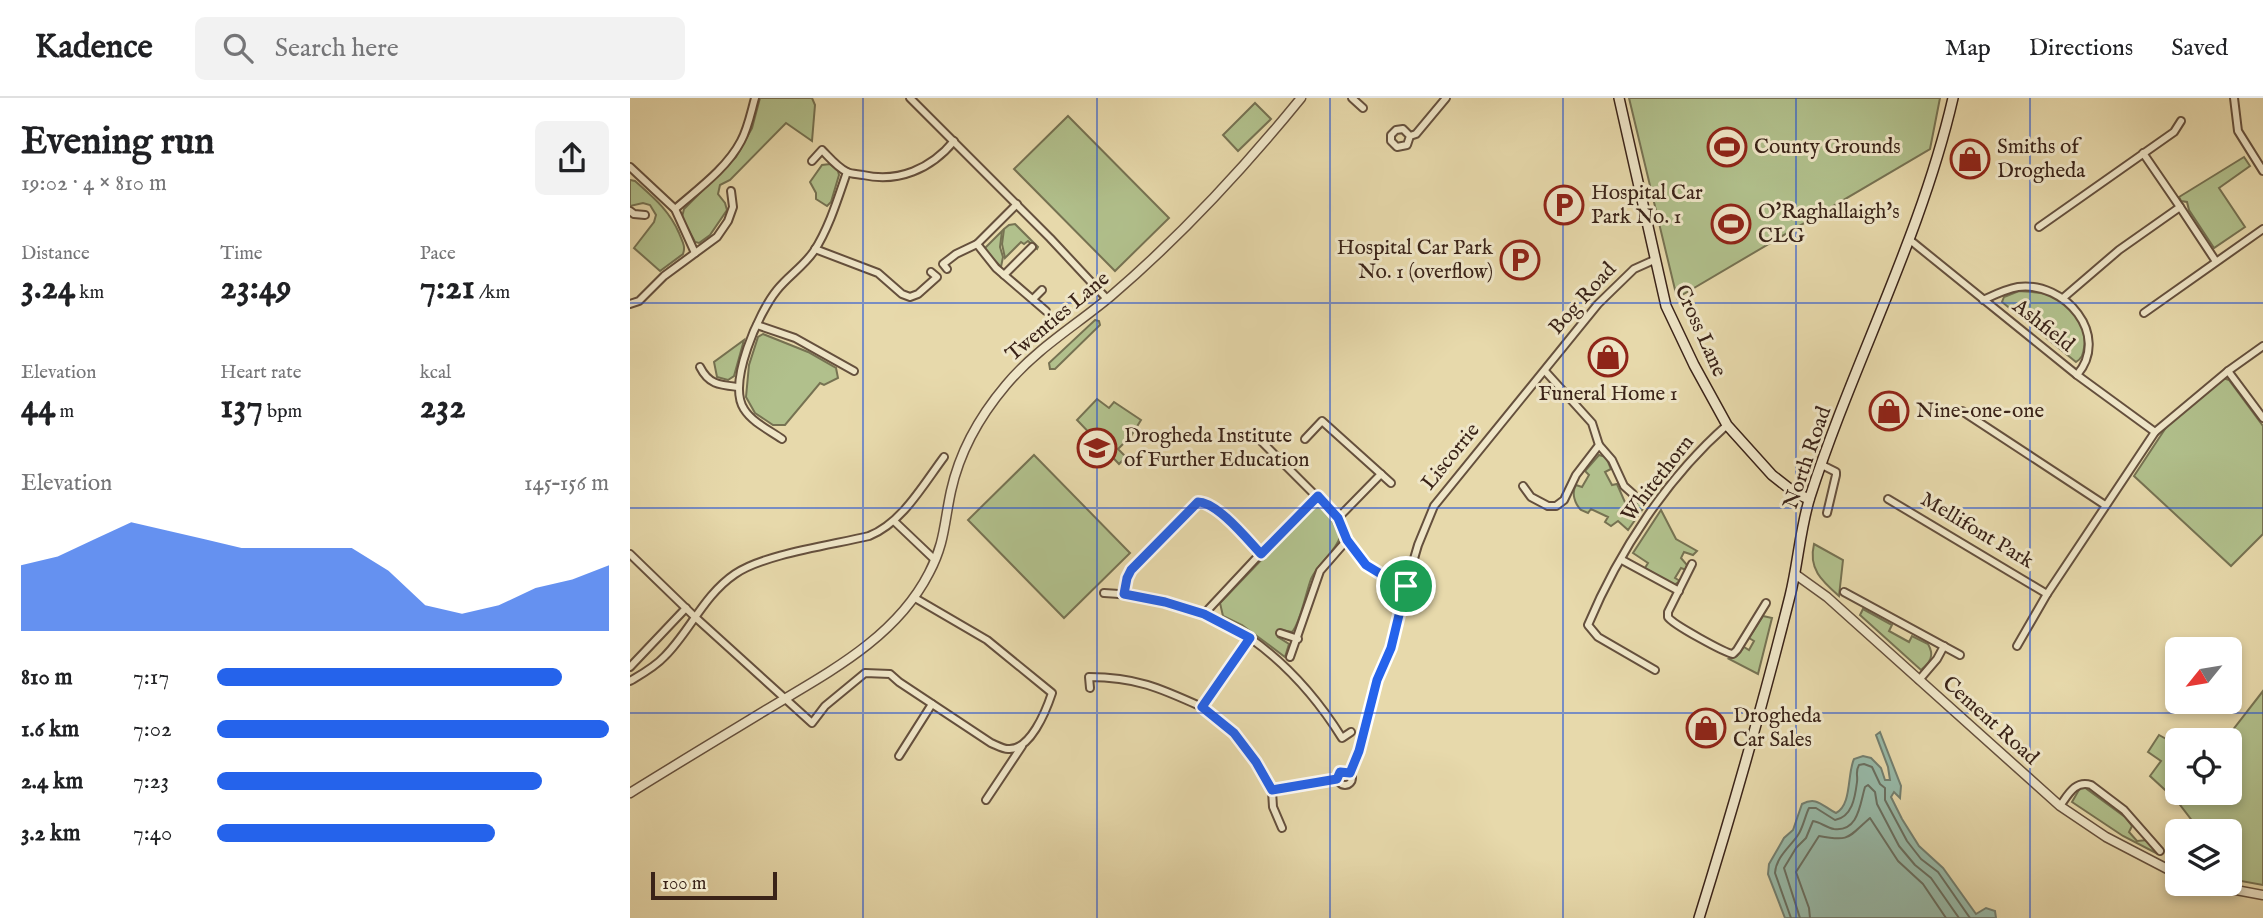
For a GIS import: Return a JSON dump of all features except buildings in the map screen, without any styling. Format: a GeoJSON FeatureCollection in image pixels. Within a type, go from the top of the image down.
{"type":"FeatureCollection","features":[{"type":"Feature","properties":{"kind":"main road","name":"Cross Lane"},"geometry":{"type":"LineString","coordinates":[[1619,98],[1666,306],[1727,425],[1772,475],[1795,493],[1809,499]]}},
{"type":"Feature","properties":{"kind":"main road","name":"North Road"},"geometry":{"type":"LineString","coordinates":[[1699,918],[1751,744],[1795,574],[1809,499],[1910,240],[1931,180],[1952,98]]}},
{"type":"Feature","properties":{"kind":"street"},"geometry":{"type":"LineString","coordinates":[[675,209],[731,156],[741,140],[755,98]]}},
{"type":"Feature","properties":{"kind":"street"},"geometry":{"type":"LineString","coordinates":[[910,98],[1017,204],[1107,299]]}},
{"type":"Feature","properties":{"kind":"street","name":"Twenties Lane"},"geometry":{"type":"LineString","coordinates":[[630,793],[857,654],[887,628],[915,598],[935,560],[945,533],[950,493],[964,445],[1002,391],[1032,356],[1107,299],[1163,248],[1220,190],[1301,98]]}},
{"type":"Feature","properties":{"kind":"street"},"geometry":{"type":"LineString","coordinates":[[1352,98],[1363,108]]}},
{"type":"Feature","properties":{"kind":"street"},"geometry":{"type":"LineString","coordinates":[[1410,136],[1416,134],[1446,98]]}},
{"type":"Feature","properties":{"kind":"street"},"geometry":{"type":"LineString","coordinates":[[2235,98],[2238,131],[2263,171]]}},
{"type":"Feature","properties":{"kind":"street"},"geometry":{"type":"LineString","coordinates":[[2039,227],[2174,132],[2181,121]]}},
{"type":"Feature","properties":{"kind":"street"},"geometry":{"type":"LineString","coordinates":[[812,161],[822,150],[847,172],[876,178],[917,172],[931,164],[954,141]]}},
{"type":"Feature","properties":{"kind":"street"},"geometry":{"type":"LineString","coordinates":[[2143,153],[2215,260]]}},
{"type":"Feature","properties":{"kind":"street"},"geometry":{"type":"LineString","coordinates":[[630,167],[675,209],[695,253]]}},
{"type":"Feature","properties":{"kind":"street"},"geometry":{"type":"LineString","coordinates":[[782,439],[754,421],[740,401],[739,387],[744,363],[757,325],[778,288],[815,249],[847,172]]}},
{"type":"Feature","properties":{"kind":"street"},"geometry":{"type":"LineString","coordinates":[[630,304],[639,301],[656,284],[717,237],[728,221],[733,206],[731,191]]}},
{"type":"Feature","properties":{"kind":"street"},"geometry":{"type":"LineString","coordinates":[[947,269],[943,264],[977,244],[1017,204]]}},
{"type":"Feature","properties":{"kind":"street","name":"Ashfield"},"geometry":{"type":"LineString","coordinates":[[2063,298],[2119,250],[2180,207]]}},
{"type":"Feature","properties":{"kind":"street"},"geometry":{"type":"LineString","coordinates":[[630,211],[645,215]]}},
{"type":"Feature","properties":{"kind":"street"},"geometry":{"type":"LineString","coordinates":[[2144,313],[2215,260],[2263,229]]}},
{"type":"Feature","properties":{"kind":"street","name":"Ashfield"},"geometry":{"type":"LineString","coordinates":[[1910,240],[1983,300],[2077,375],[2085,365],[2089,336],[2087,326],[2063,298],[2049,291],[2020,287],[1983,300]]}},
{"type":"Feature","properties":{"kind":"street"},"geometry":{"type":"LineString","coordinates":[[977,244],[1004,275],[1046,310]]}},
{"type":"Feature","properties":{"kind":"street"},"geometry":{"type":"LineString","coordinates":[[1004,275],[1032,247]]}},
{"type":"Feature","properties":{"kind":"street"},"geometry":{"type":"LineString","coordinates":[[815,249],[878,273],[911,297],[936,277],[931,272]]}},
{"type":"Feature","properties":{"kind":"street","name":"Bog Road"},"geometry":{"type":"LineString","coordinates":[[1545,371],[1581,324],[1620,281],[1634,269],[1654,260]]}},
{"type":"Feature","properties":{"kind":"street"},"geometry":{"type":"LineString","coordinates":[[1033,299],[1042,289]]}},
{"type":"Feature","properties":{"kind":"street"},"geometry":{"type":"LineString","coordinates":[[757,325],[795,338],[854,371]]}},
{"type":"Feature","properties":{"kind":"street","name":"Mellifont Park"},"geometry":{"type":"LineString","coordinates":[[2017,646],[2047,594],[2155,432],[2228,370],[2263,346]]}},
{"type":"Feature","properties":{"kind":"street"},"geometry":{"type":"LineString","coordinates":[[700,367],[714,383],[739,387]]}},
{"type":"Feature","properties":{"kind":"street"},"geometry":{"type":"LineString","coordinates":[[2228,370],[2263,418]]}},
{"type":"Feature","properties":{"kind":"street"},"geometry":{"type":"LineString","coordinates":[[1545,371],[1592,423],[1599,445],[1612,460],[1624,486],[1633,494]]}},
{"type":"Feature","properties":{"kind":"street","name":"Liscorrie"},"geometry":{"type":"LineString","coordinates":[[1350,773],[1359,751],[1377,680],[1391,648],[1418,545],[1434,506],[1545,371]]}},
{"type":"Feature","properties":{"kind":"street"},"geometry":{"type":"LineString","coordinates":[[2077,375],[2155,432]]}},
{"type":"Feature","properties":{"kind":"street"},"geometry":{"type":"LineString","coordinates":[[1962,411],[2105,505]]}},
{"type":"Feature","properties":{"kind":"street"},"geometry":{"type":"LineString","coordinates":[[1305,439],[1322,421],[1391,483]]}},
{"type":"Feature","properties":{"kind":"street","name":"Whitethorn"},"geometry":{"type":"LineString","coordinates":[[1655,670],[1598,637],[1588,625],[1622,560],[1669,489],[1706,444],[1727,425]]}},
{"type":"Feature","properties":{"kind":"street"},"geometry":{"type":"LineString","coordinates":[[1257,437],[1338,518],[1347,540],[1366,565],[1406,586]]}},
{"type":"Feature","properties":{"kind":"street"},"geometry":{"type":"LineString","coordinates":[[1523,486],[1531,496],[1548,506],[1556,506],[1564,500],[1576,475],[1599,445]]}},
{"type":"Feature","properties":{"kind":"street"},"geometry":{"type":"LineString","coordinates":[[630,681],[649,670],[666,655],[724,584],[754,563],[882,531],[894,521],[944,457]]}},
{"type":"Feature","properties":{"kind":"street"},"geometry":{"type":"LineString","coordinates":[[1822,464],[1836,472],[1827,513]]}},
{"type":"Feature","properties":{"kind":"street"},"geometry":{"type":"LineString","coordinates":[[1338,518],[1381,474]]}},
{"type":"Feature","properties":{"kind":"street"},"geometry":{"type":"LineString","coordinates":[[1204,614],[1318,496]]}},
{"type":"Feature","properties":{"kind":"street","name":"Mellifont Park"},"geometry":{"type":"LineString","coordinates":[[1888,499],[2047,594]]}},
{"type":"Feature","properties":{"kind":"street"},"geometry":{"type":"LineString","coordinates":[[1124,594],[1131,570],[1198,502],[1214,507],[1261,554]]}},
{"type":"Feature","properties":{"kind":"street"},"geometry":{"type":"LineString","coordinates":[[894,521],[935,560]]}},
{"type":"Feature","properties":{"kind":"street"},"geometry":{"type":"LineString","coordinates":[[1290,657],[1320,571],[1347,540]]}},
{"type":"Feature","properties":{"kind":"street"},"geometry":{"type":"LineString","coordinates":[[630,554],[812,723],[825,706],[865,673],[890,674],[994,744],[1008,749],[1021,746]]}},
{"type":"Feature","properties":{"kind":"street"},"geometry":{"type":"LineString","coordinates":[[1622,560],[1679,591]]}},
{"type":"Feature","properties":{"kind":"street"},"geometry":{"type":"LineString","coordinates":[[1692,564],[1668,612],[1670,621],[1726,653],[1733,654],[1737,650],[1766,603]]}},
{"type":"Feature","properties":{"kind":"street","name":"Cement Road"},"geometry":{"type":"LineString","coordinates":[[1795,574],[1827,597],[2060,806],[2106,837],[2165,868]]}},
{"type":"Feature","properties":{"kind":"street"},"geometry":{"type":"LineString","coordinates":[[1844,592],[1960,655]]}},
{"type":"Feature","properties":{"kind":"street"},"geometry":{"type":"LineString","coordinates":[[1104,593],[1165,602],[1204,614],[1250,638],[1311,692],[1342,738],[1351,732]]}},
{"type":"Feature","properties":{"kind":"street"},"geometry":{"type":"LineString","coordinates":[[915,598],[987,640],[1052,693],[1029,738],[986,800]]}},
{"type":"Feature","properties":{"kind":"street"},"geometry":{"type":"LineString","coordinates":[[630,667],[686,608]]}},
{"type":"Feature","properties":{"kind":"street"},"geometry":{"type":"LineString","coordinates":[[1280,633],[1297,639]]}},
{"type":"Feature","properties":{"kind":"street"},"geometry":{"type":"LineString","coordinates":[[1202,707],[1250,638]]}},
{"type":"Feature","properties":{"kind":"street"},"geometry":{"type":"LineString","coordinates":[[1919,680],[1944,646]]}},
{"type":"Feature","properties":{"kind":"street"},"geometry":{"type":"LineString","coordinates":[[1090,688],[1089,677],[1120,677],[1156,686],[1202,707],[1234,733],[1256,762],[1272,790],[1273,807],[1282,828]]}},
{"type":"Feature","properties":{"kind":"street"},"geometry":{"type":"LineString","coordinates":[[899,756],[932,704]]}},
{"type":"Feature","properties":{"kind":"street"},"geometry":{"type":"LineString","coordinates":[[1340,772],[1350,773],[1352,779],[1348,785],[1341,785],[1337,779],[1340,772]]}},
{"type":"Feature","properties":{"kind":"street"},"geometry":{"type":"LineString","coordinates":[[1272,790],[1337,779]]}},
{"type":"Feature","properties":{"kind":"street"},"geometry":{"type":"LineString","coordinates":[[2060,806],[2077,786],[2086,783],[2091,785],[2124,810],[2160,851]]}},
{"type":"Feature","properties":{"kind":"street"},"geometry":{"type":"LineString","coordinates":[[2242,891],[2263,895]]}},
{"type":"Feature","properties":{"kind":"green space"},"geometry":{"type":"Polygon","coordinates":[[[760,98],[812,98],[815,105],[812,141],[786,123],[730,180],[720,185],[718,194],[727,210],[710,235],[699,243],[695,242],[682,217],[684,209],[736,157],[752,128],[760,98]]]}},
{"type":"Feature","properties":{"kind":"green space","name":"O'Raghallaigh's CLG"},"geometry":{"type":"Polygon","coordinates":[[[1629,98],[1940,98],[1930,149],[1677,298],[1629,98]]]}},
{"type":"Feature","properties":{"kind":"green space"},"geometry":{"type":"Polygon","coordinates":[[[1255,103],[1271,119],[1238,151],[1223,135],[1255,103]]]}},
{"type":"Feature","properties":{"kind":"green space"},"geometry":{"type":"Polygon","coordinates":[[[1068,116],[1169,218],[1115,271],[1014,169],[1068,116]]]}},
{"type":"Feature","properties":{"kind":"green space"},"geometry":{"type":"Polygon","coordinates":[[[2244,157],[2250,166],[2219,188],[2245,227],[2214,248],[2189,210],[2187,202],[2181,201],[2179,197],[2244,157]]]}},
{"type":"Feature","properties":{"kind":"green space"},"geometry":{"type":"Polygon","coordinates":[[[830,164],[839,175],[831,202],[827,206],[816,199],[810,182],[822,165],[830,164]]]}},
{"type":"Feature","properties":{"kind":"green space"},"geometry":{"type":"Polygon","coordinates":[[[630,180],[635,181],[666,211],[683,244],[683,254],[660,271],[634,248],[654,222],[656,215],[650,205],[643,203],[630,206],[630,180]]]}},
{"type":"Feature","properties":{"kind":"green space"},"geometry":{"type":"Polygon","coordinates":[[[1015,224],[1038,247],[1037,249],[1028,241],[1024,244],[1021,242],[1005,258],[1002,244],[1004,229],[1015,224]]]}},
{"type":"Feature","properties":{"kind":"green space"},"geometry":{"type":"Polygon","coordinates":[[[1002,231],[1000,247],[1003,257],[1001,267],[984,249],[1002,231]]]}},
{"type":"Feature","properties":{"kind":"green space"},"geometry":{"type":"Polygon","coordinates":[[[2019,291],[2052,296],[2072,311],[2081,324],[2085,340],[2083,354],[2078,361],[2002,302],[2004,297],[2019,291]]]}},
{"type":"Feature","properties":{"kind":"green space"},"geometry":{"type":"Polygon","coordinates":[[[1095,320],[1099,321],[1100,325],[1055,369],[1050,369],[1049,363],[1095,320]]]}},
{"type":"Feature","properties":{"kind":"green space"},"geometry":{"type":"Polygon","coordinates":[[[763,334],[808,352],[836,368],[838,378],[824,385],[820,383],[785,425],[773,425],[755,413],[746,397],[749,365],[758,337],[763,334]]]}},
{"type":"Feature","properties":{"kind":"green space"},"geometry":{"type":"Polygon","coordinates":[[[744,340],[734,376],[728,380],[717,377],[714,362],[744,340]]]}},
{"type":"Feature","properties":{"kind":"green space"},"geometry":{"type":"Polygon","coordinates":[[[2223,378],[2229,380],[2263,426],[2263,534],[2231,566],[2134,476],[2167,426],[2223,378]]]}},
{"type":"Feature","properties":{"kind":"green space"},"geometry":{"type":"Polygon","coordinates":[[[1097,399],[1109,408],[1114,402],[1141,420],[1131,436],[1118,449],[1126,457],[1119,464],[1077,420],[1097,399]]]}},
{"type":"Feature","properties":{"kind":"green space"},"geometry":{"type":"Polygon","coordinates":[[[1034,455],[1130,553],[1064,618],[968,520],[1034,455]]]}},
{"type":"Feature","properties":{"kind":"green space"},"geometry":{"type":"Polygon","coordinates":[[[1599,455],[1606,457],[1611,469],[1605,472],[1612,485],[1617,484],[1627,507],[1644,500],[1647,503],[1628,530],[1618,521],[1611,526],[1605,522],[1608,517],[1591,509],[1588,513],[1581,510],[1575,502],[1576,485],[1582,487],[1589,475],[1585,471],[1599,455]]]}},
{"type":"Feature","properties":{"kind":"green space"},"geometry":{"type":"Polygon","coordinates":[[[1313,506],[1320,506],[1330,516],[1340,537],[1311,579],[1295,628],[1292,632],[1280,630],[1278,637],[1289,644],[1285,657],[1242,625],[1223,616],[1220,603],[1313,506]]]}},
{"type":"Feature","properties":{"kind":"green space"},"geometry":{"type":"Polygon","coordinates":[[[1661,510],[1676,539],[1697,551],[1693,555],[1684,552],[1681,558],[1687,565],[1686,570],[1681,568],[1675,578],[1680,581],[1674,585],[1645,568],[1648,563],[1633,553],[1661,510]]]}},
{"type":"Feature","properties":{"kind":"green space"},"geometry":{"type":"Polygon","coordinates":[[[1814,544],[1843,560],[1839,596],[1818,574],[1813,561],[1814,544]]]}},
{"type":"Feature","properties":{"kind":"green space"},"geometry":{"type":"Polygon","coordinates":[[[1863,609],[1892,625],[1889,631],[1909,642],[1912,636],[1928,644],[1931,655],[1927,664],[1921,670],[1860,615],[1863,609]]]}},
{"type":"Feature","properties":{"kind":"green space"},"geometry":{"type":"Polygon","coordinates":[[[1763,616],[1772,618],[1758,674],[1729,659],[1737,656],[1744,647],[1749,650],[1754,641],[1749,638],[1763,616]]]}},
{"type":"Feature","properties":{"kind":"green space"},"geometry":{"type":"Polygon","coordinates":[[[2263,691],[2263,885],[2242,881],[2242,819],[2191,819],[2180,805],[2242,805],[2242,728],[2234,728],[2263,691]]]}},
{"type":"Feature","properties":{"kind":"green space"},"geometry":{"type":"Polygon","coordinates":[[[2159,735],[2165,738],[2165,790],[2150,776],[2161,761],[2148,752],[2159,735]]]}},
{"type":"Feature","properties":{"kind":"green space"},"geometry":{"type":"Polygon","coordinates":[[[2084,787],[2125,817],[2132,826],[2129,832],[2137,841],[2148,840],[2158,854],[2123,836],[2072,802],[2080,788],[2084,787]]]}},
{"type":"Feature","properties":{"kind":"water"},"geometry":{"type":"Polygon","coordinates":[[[1880,732],[1901,786],[1900,798],[1894,792],[1891,797],[1902,819],[1919,846],[1943,868],[1976,914],[1986,908],[1995,911],[1996,918],[1785,918],[1768,874],[1769,864],[1784,838],[1793,830],[1802,804],[1816,801],[1836,813],[1841,809],[1847,796],[1854,759],[1863,756],[1871,758],[1881,768],[1885,780],[1890,780],[1876,735],[1880,732]]]}},
{"type":"Feature","properties":{"kind":"place","name":"County Grounds"},"geometry":{"type":"Point","coordinates":[1727,147]}},
{"type":"Feature","properties":{"kind":"place","name":"Smiths of Drogheda"},"geometry":{"type":"Point","coordinates":[1970,159]}},
{"type":"Feature","properties":{"kind":"place","name":"Hospital Car Park No. 1"},"geometry":{"type":"Point","coordinates":[1564,205]}},
{"type":"Feature","properties":{"kind":"place","name":"O'Raghallaigh's CLG"},"geometry":{"type":"Point","coordinates":[1731,224]}},
{"type":"Feature","properties":{"kind":"place","name":"Hospital Car Park No. 1 (overflow)"},"geometry":{"type":"Point","coordinates":[1520,260]}},
{"type":"Feature","properties":{"kind":"place","name":"Funeral Home 1"},"geometry":{"type":"Point","coordinates":[1608,357]}},
{"type":"Feature","properties":{"kind":"place","name":"Nine-one-one"},"geometry":{"type":"Point","coordinates":[1889,411]}},
{"type":"Feature","properties":{"kind":"place","name":"Drogheda Institute of Further Education"},"geometry":{"type":"Point","coordinates":[1097,448]}},
{"type":"Feature","properties":{"kind":"place","name":"Drogheda Car Sales"},"geometry":{"type":"Point","coordinates":[1706,728]}},
{"type":"Feature","properties":{"kind":"route"},"geometry":{"type":"LineString","coordinates":[[1318,496],[1338,518],[1347,540],[1366,565],[1406,586],[1391,648],[1377,680],[1359,751],[1350,773],[1340,772],[1337,779],[1272,790],[1256,762],[1234,733],[1202,707],[1250,638],[1204,614],[1165,602],[1124,594],[1131,570],[1198,502],[1214,507],[1261,554],[1318,496]]}}]}
